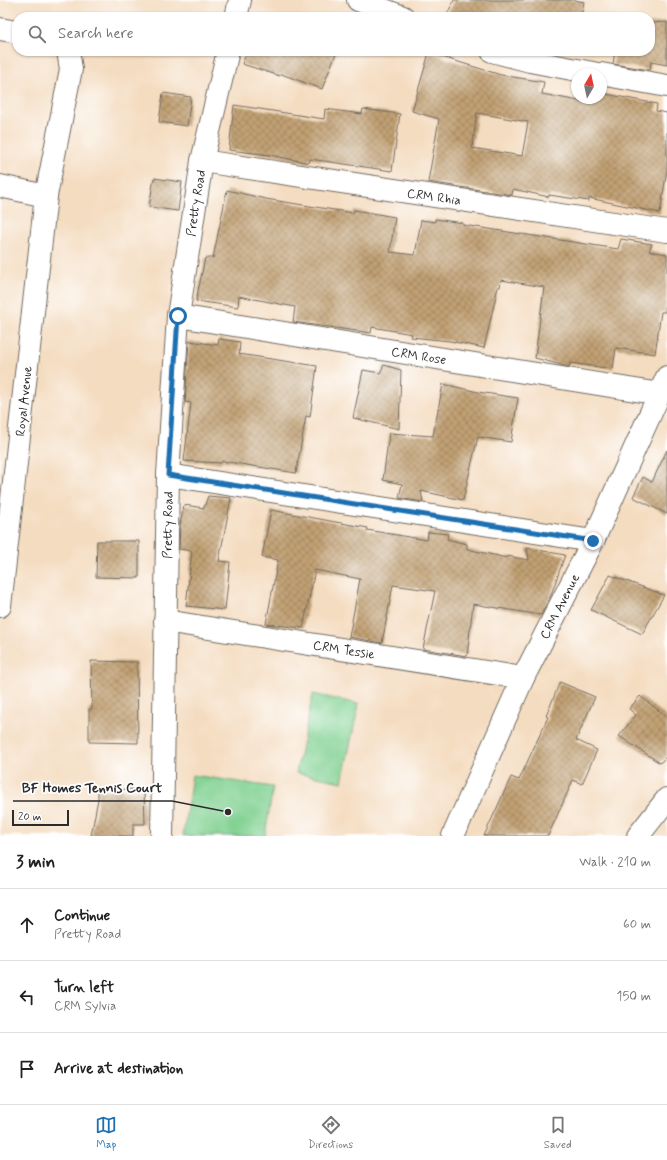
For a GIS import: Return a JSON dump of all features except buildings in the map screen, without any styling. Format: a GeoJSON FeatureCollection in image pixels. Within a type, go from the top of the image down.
{"type":"FeatureCollection","features":[{"type":"Feature","properties":{"kind":"street"},"geometry":{"type":"LineString","coordinates":[[237,12],[240,0]]}},
{"type":"Feature","properties":{"kind":"street"},"geometry":{"type":"LineString","coordinates":[[358,0],[390,12]]}},
{"type":"Feature","properties":{"kind":"street"},"geometry":{"type":"LineString","coordinates":[[0,29],[12,31]]}},
{"type":"Feature","properties":{"kind":"street","name":"Royal Avenue"},"geometry":{"type":"LineString","coordinates":[[0,606],[46,196],[71,69],[69,56]]}},
{"type":"Feature","properties":{"kind":"street","name":"Pretty Road"},"geometry":{"type":"LineString","coordinates":[[162,836],[168,475],[178,316],[202,161],[227,56]]}},
{"type":"Feature","properties":{"kind":"street"},"geometry":{"type":"LineString","coordinates":[[511,56],[571,69]]}},
{"type":"Feature","properties":{"kind":"street"},"geometry":{"type":"LineString","coordinates":[[607,75],[667,86]]}},
{"type":"Feature","properties":{"kind":"street","name":"CRM Rhia"},"geometry":{"type":"LineString","coordinates":[[202,161],[667,230]]}},
{"type":"Feature","properties":{"kind":"street"},"geometry":{"type":"LineString","coordinates":[[0,186],[46,196]]}},
{"type":"Feature","properties":{"kind":"street","name":"CRM Rose"},"geometry":{"type":"LineString","coordinates":[[178,316],[663,386]]}},
{"type":"Feature","properties":{"kind":"street","name":"CRM Avenue"},"geometry":{"type":"LineString","coordinates":[[453,836],[523,678],[593,541],[663,386]]}},
{"type":"Feature","properties":{"kind":"street"},"geometry":{"type":"LineString","coordinates":[[168,475],[593,541]]}},
{"type":"Feature","properties":{"kind":"street","name":"CRM Tessie"},"geometry":{"type":"LineString","coordinates":[[165,620],[523,678]]}},
{"type":"Feature","properties":{"kind":"street"},"geometry":{"type":"LineString","coordinates":[[638,836],[667,799]]}},
{"type":"Feature","properties":{"kind":"green space"},"geometry":{"type":"Polygon","coordinates":[[[313,694],[359,704],[342,782],[296,773],[313,694]]]}},
{"type":"Feature","properties":{"kind":"green space"},"geometry":{"type":"Polygon","coordinates":[[[192,775],[273,787],[265,836],[183,836],[192,775]]]}},
{"type":"Feature","properties":{"kind":"place","name":"BF Homes Tennis Court"},"geometry":{"type":"Point","coordinates":[228,812]}},
{"type":"Feature","properties":{"kind":"route"},"geometry":{"type":"LineString","coordinates":[[178,316],[168,475],[593,541]]}}]}
